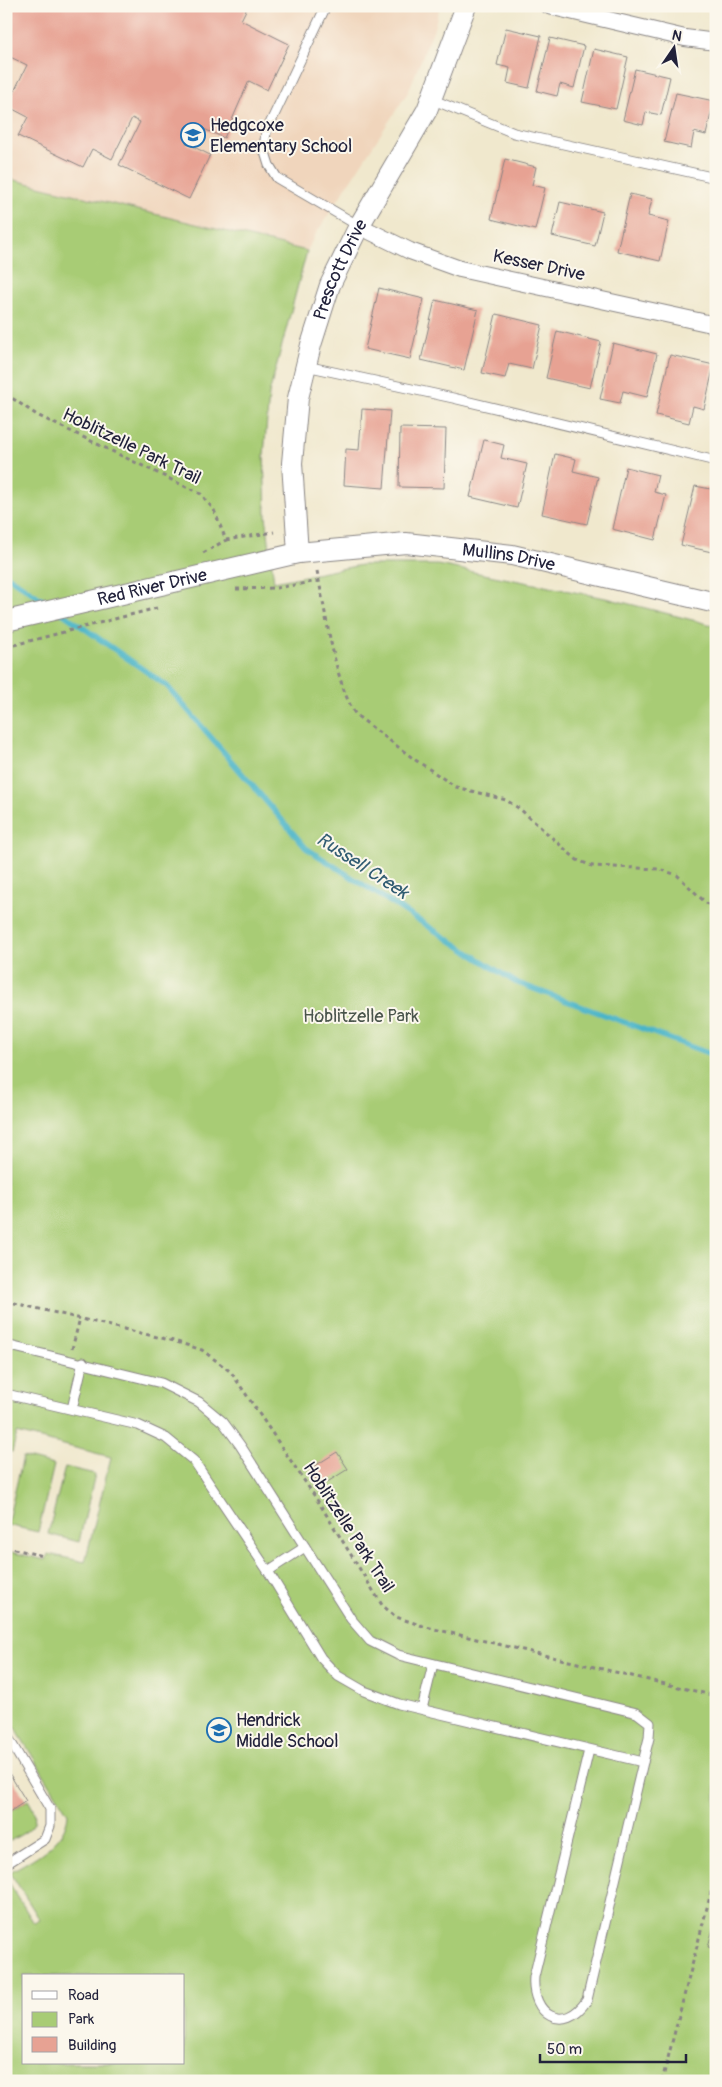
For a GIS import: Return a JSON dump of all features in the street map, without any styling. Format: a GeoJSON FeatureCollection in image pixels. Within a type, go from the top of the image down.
{"type":"FeatureCollection","features":[{"type":"Feature","properties":{"kind":"street","name":"Prescott Drive"},"geometry":{"type":"LineString","coordinates":[[298,553],[292,463],[298,398],[330,286],[359,226],[431,100],[466,6]]}},
{"type":"Feature","properties":{"kind":"street"},"geometry":{"type":"LineString","coordinates":[[549,6],[685,38],[716,42]]}},
{"type":"Feature","properties":{"kind":"street","name":"Kesser Drive"},"geometry":{"type":"LineString","coordinates":[[359,226],[410,252],[460,269],[716,325]]}},
{"type":"Feature","properties":{"kind":"street","name":"Mullins Drive"},"geometry":{"type":"LineString","coordinates":[[298,553],[406,543],[512,555],[716,603]]}},
{"type":"Feature","properties":{"kind":"street","name":"Red River Drive"},"geometry":{"type":"LineString","coordinates":[[6,621],[298,553]]}},
{"type":"Feature","properties":{"kind":"lane"},"geometry":{"type":"LineString","coordinates":[[326,6],[266,132],[264,149],[269,165],[277,178],[359,226]]}},
{"type":"Feature","properties":{"kind":"lane"},"geometry":{"type":"LineString","coordinates":[[431,100],[514,133],[716,178]]}},
{"type":"Feature","properties":{"kind":"lane"},"geometry":{"type":"LineString","coordinates":[[306,366],[462,400],[716,460]]}},
{"type":"Feature","properties":{"kind":"lane"},"geometry":{"type":"LineString","coordinates":[[6,1345],[83,1362],[161,1383],[205,1407],[223,1422],[240,1445],[351,1618],[370,1641],[398,1655],[637,1713],[650,1723],[643,1762],[587,2000],[579,2012],[568,2018],[551,2016],[537,2004],[533,1991],[534,1978],[589,1750]]}},
{"type":"Feature","properties":{"kind":"lane"},"geometry":{"type":"LineString","coordinates":[[72,1409],[83,1362]]}},
{"type":"Feature","properties":{"kind":"lane"},"geometry":{"type":"LineString","coordinates":[[6,1394],[138,1425],[166,1438],[194,1461],[268,1571],[322,1658],[338,1676],[364,1691],[422,1709],[643,1762]]}},
{"type":"Feature","properties":{"kind":"lane"},"geometry":{"type":"LineString","coordinates":[[268,1571],[305,1547]]}},
{"type":"Feature","properties":{"kind":"lane"},"geometry":{"type":"LineString","coordinates":[[422,1709],[433,1664]]}},
{"type":"Feature","properties":{"kind":"lane"},"geometry":{"type":"LineString","coordinates":[[6,1734],[50,1809],[50,1826],[45,1839],[6,1864]]}},
{"type":"Feature","properties":{"kind":"path","name":"Hoblitzelle Park Trail"},"geometry":{"type":"LineString","coordinates":[[6,394],[37,415],[201,494],[214,510],[226,540]]}},
{"type":"Feature","properties":{"kind":"path"},"geometry":{"type":"LineString","coordinates":[[196,555],[226,540],[274,532]]}},
{"type":"Feature","properties":{"kind":"path"},"geometry":{"type":"LineString","coordinates":[[317,571],[324,614],[340,676],[350,708],[356,715],[414,759],[456,787],[500,798],[520,809],[577,860],[592,866],[659,869],[677,875],[706,903],[716,908]]}},
{"type":"Feature","properties":{"kind":"path"},"geometry":{"type":"LineString","coordinates":[[229,590],[276,588],[319,581]]}},
{"type":"Feature","properties":{"kind":"path"},"geometry":{"type":"LineString","coordinates":[[6,647],[162,607]]}},
{"type":"Feature","properties":{"kind":"path","name":"Hoblitzelle Park Trail"},"geometry":{"type":"LineString","coordinates":[[6,1301],[174,1341],[202,1350],[231,1372],[316,1498],[382,1605],[396,1617],[426,1627],[716,1696]]}},
{"type":"Feature","properties":{"kind":"path"},"geometry":{"type":"LineString","coordinates":[[69,1359],[80,1318]]}},
{"type":"Feature","properties":{"kind":"path"},"geometry":{"type":"LineString","coordinates":[[6,1547],[43,1556]]}},
{"type":"Feature","properties":{"kind":"path"},"geometry":{"type":"LineString","coordinates":[[662,2081],[716,1873]]}},
{"type":"Feature","properties":{"kind":"shaded area","name":"Hedgcoxe Elementary School"},"geometry":{"type":"Polygon","coordinates":[[[6,6],[440,6],[434,28],[408,92],[315,235],[307,251],[6,178],[6,6]]]}},
{"type":"Feature","properties":{"kind":"green space","name":"Hoblitzelle Park"},"geometry":{"type":"Polygon","coordinates":[[[6,178],[307,251],[269,394],[264,455],[266,516],[274,582],[361,565],[438,565],[610,599],[716,626],[716,2081],[6,2081],[6,1878],[34,1923],[40,1920],[10,1872],[37,1856],[55,1842],[66,1825],[68,1814],[6,1713],[6,1551],[46,1560],[48,1554],[85,1562],[111,1457],[17,1433],[12,1452],[6,1451],[6,178]]]}},
{"type":"Feature","properties":{"kind":"green space"},"geometry":{"type":"Polygon","coordinates":[[[23,1457],[54,1465],[38,1532],[7,1525],[23,1457]]]}},
{"type":"Feature","properties":{"kind":"green space"},"geometry":{"type":"Polygon","coordinates":[[[65,1467],[95,1474],[79,1542],[48,1534],[65,1467]]]}},
{"type":"Feature","properties":{"kind":"green space"},"geometry":{"type":"Polygon","coordinates":[[[28,1800],[35,1816],[34,1822],[27,1831],[6,1843],[6,1814],[28,1800]]]}},
{"type":"Feature","properties":{"kind":"building"},"geometry":{"type":"Polygon","coordinates":[[[6,6],[248,6],[241,20],[289,44],[267,90],[249,81],[224,138],[195,125],[186,143],[210,155],[189,199],[119,165],[140,122],[132,118],[112,159],[92,149],[83,167],[18,136],[28,117],[7,106],[27,65],[6,55],[6,6]]]}},
{"type":"Feature","properties":{"kind":"building"},"geometry":{"type":"Polygon","coordinates":[[[506,28],[541,36],[529,88],[507,83],[510,68],[497,65],[506,28]]]}},
{"type":"Feature","properties":{"kind":"building"},"geometry":{"type":"Polygon","coordinates":[[[550,38],[584,46],[574,88],[560,84],[557,96],[537,91],[550,38]]]}},
{"type":"Feature","properties":{"kind":"building"},"geometry":{"type":"Polygon","coordinates":[[[594,49],[628,57],[616,109],[582,102],[594,49]]]}},
{"type":"Feature","properties":{"kind":"building"},"geometry":{"type":"Polygon","coordinates":[[[635,69],[670,77],[661,115],[646,112],[643,125],[623,120],[635,69]]]}},
{"type":"Feature","properties":{"kind":"building"},"geometry":{"type":"Polygon","coordinates":[[[676,93],[714,101],[706,135],[694,132],[691,148],[664,142],[676,93]]]}},
{"type":"Feature","properties":{"kind":"building"},"geometry":{"type":"Polygon","coordinates":[[[505,159],[536,167],[532,185],[545,188],[535,230],[491,219],[505,159]]]}},
{"type":"Feature","properties":{"kind":"building"},"geometry":{"type":"Polygon","coordinates":[[[630,194],[652,199],[648,216],[669,221],[660,261],[617,251],[630,194]]]}},
{"type":"Feature","properties":{"kind":"building"},"geometry":{"type":"Polygon","coordinates":[[[560,202],[603,212],[595,246],[552,236],[560,202]]]}},
{"type":"Feature","properties":{"kind":"building"},"geometry":{"type":"Polygon","coordinates":[[[379,288],[424,299],[410,359],[365,349],[379,288]]]}},
{"type":"Feature","properties":{"kind":"building"},"geometry":{"type":"Polygon","coordinates":[[[435,300],[478,310],[464,370],[421,360],[435,300]]]}},
{"type":"Feature","properties":{"kind":"building"},"geometry":{"type":"Polygon","coordinates":[[[496,314],[542,325],[532,369],[509,364],[505,378],[482,373],[496,314]]]}},
{"type":"Feature","properties":{"kind":"building"},"geometry":{"type":"Polygon","coordinates":[[[557,331],[601,342],[590,388],[546,378],[557,331]]]}},
{"type":"Feature","properties":{"kind":"building"},"geometry":{"type":"Polygon","coordinates":[[[613,343],[657,354],[647,397],[623,391],[620,403],[600,399],[613,343]]]}},
{"type":"Feature","properties":{"kind":"building"},"geometry":{"type":"Polygon","coordinates":[[[670,355],[714,365],[704,409],[693,406],[689,423],[656,415],[670,355]]]}},
{"type":"Feature","properties":{"kind":"building"},"geometry":{"type":"Polygon","coordinates":[[[362,409],[390,411],[384,488],[344,485],[346,449],[359,450],[362,409]]]}},
{"type":"Feature","properties":{"kind":"building"},"geometry":{"type":"Polygon","coordinates":[[[400,428],[446,429],[444,488],[399,487],[400,428]]]}},
{"type":"Feature","properties":{"kind":"building"},"geometry":{"type":"Polygon","coordinates":[[[484,440],[504,445],[501,458],[527,464],[517,508],[470,497],[484,440]]]}},
{"type":"Feature","properties":{"kind":"building"},"geometry":{"type":"Polygon","coordinates":[[[555,454],[576,459],[573,471],[598,477],[587,524],[542,514],[555,454]]]}},
{"type":"Feature","properties":{"kind":"building"},"geometry":{"type":"Polygon","coordinates":[[[626,467],[658,475],[654,492],[666,495],[655,540],[612,529],[626,467]]]}},
{"type":"Feature","properties":{"kind":"building"},"geometry":{"type":"Polygon","coordinates":[[[695,486],[716,490],[713,507],[716,508],[716,553],[681,545],[695,486]]]}},
{"type":"Feature","properties":{"kind":"building"},"geometry":{"type":"Polygon","coordinates":[[[337,1452],[348,1469],[321,1486],[310,1469],[337,1452]]]}},
{"type":"Feature","properties":{"kind":"building"},"geometry":{"type":"Polygon","coordinates":[[[6,1768],[26,1801],[6,1814],[6,1768]]]}},
{"type":"Feature","properties":{"kind":"building"},"geometry":{"type":"Polygon","coordinates":[[[716,1918],[716,1949],[708,1947],[716,1918]]]}},
{"type":"Feature","properties":{"kind":"waterway","name":"Russell Creek"},"geometry":{"type":"LineString","coordinates":[[6,575],[50,605]]}},
{"type":"Feature","properties":{"kind":"waterway","name":"Russell Creek"},"geometry":{"type":"LineString","coordinates":[[62,613],[167,686],[306,848],[515,982],[716,1056]]}},
{"type":"Feature","properties":{"kind":"place","name":"Hedgcoxe Elementary School"},"geometry":{"type":"Point","coordinates":[193,135]}},
{"type":"Feature","properties":{"kind":"place","name":"Hendrick Middle School"},"geometry":{"type":"Point","coordinates":[219,1730]}}]}
